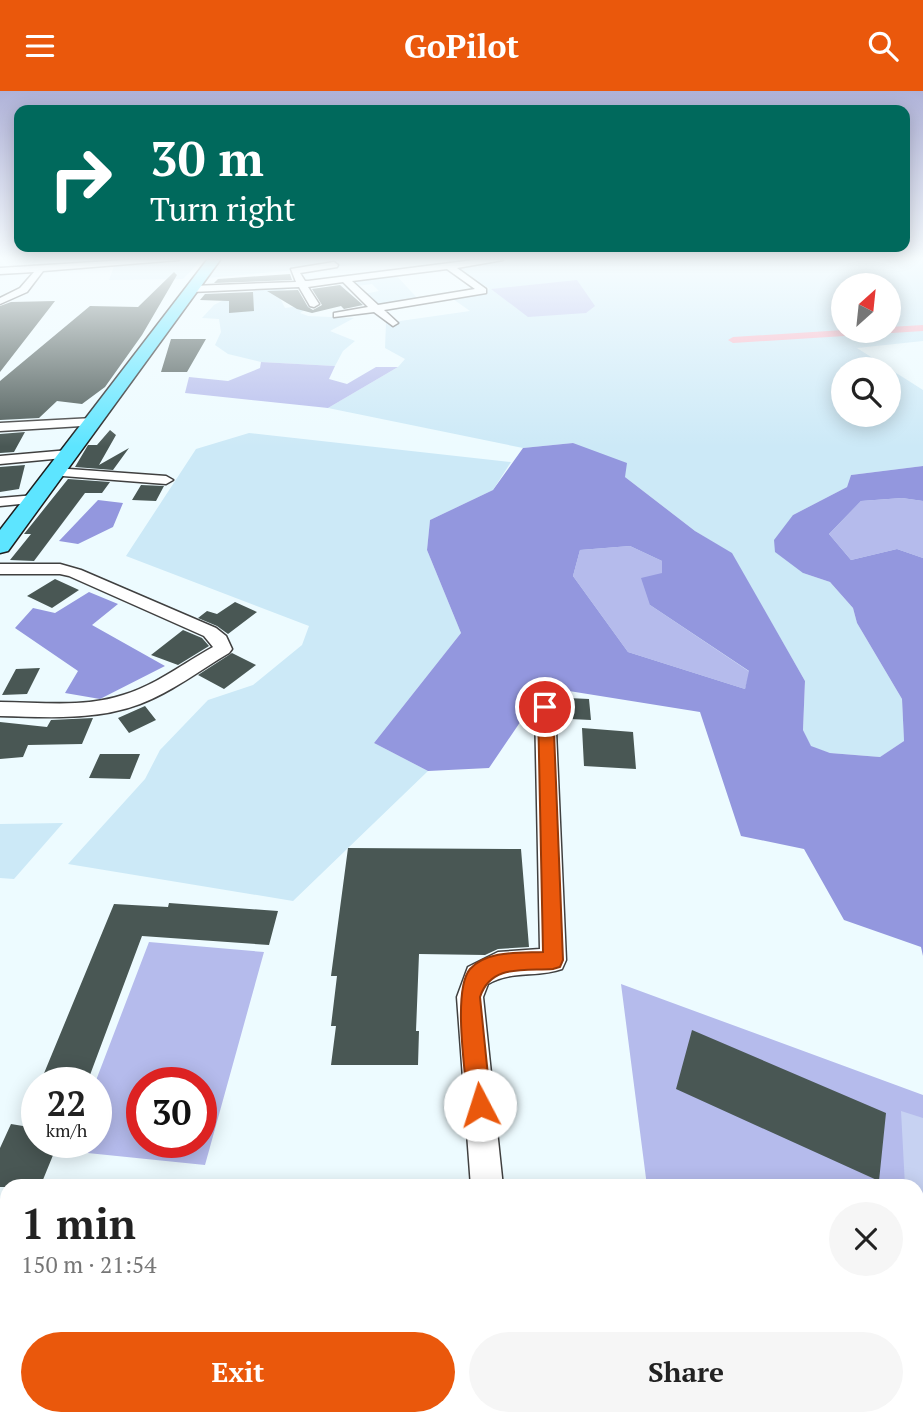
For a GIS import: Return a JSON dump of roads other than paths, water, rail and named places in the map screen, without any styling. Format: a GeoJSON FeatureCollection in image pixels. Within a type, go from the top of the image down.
{"type":"FeatureCollection","features":[{"type":"Feature","properties":{"kind":"main road"},"geometry":{"type":"LineString","coordinates":[[0,546],[167,322]]}},
{"type":"Feature","properties":{"kind":"street"},"geometry":{"type":"LineString","coordinates":[[0,426],[93,422]]}},
{"type":"Feature","properties":{"kind":"street"},"geometry":{"type":"LineString","coordinates":[[0,460],[69,454]]}},
{"type":"Feature","properties":{"kind":"street"},"geometry":{"type":"LineString","coordinates":[[55,472],[166,480]]}},
{"type":"Feature","properties":{"kind":"street"},"geometry":{"type":"LineString","coordinates":[[0,502],[35,499]]}},
{"type":"Feature","properties":{"kind":"street"},"geometry":{"type":"LineString","coordinates":[[0,569],[60,569],[75,573],[210,632],[220,640],[223,649],[120,704],[86,709],[0,709]]}},
{"type":"Feature","properties":{"kind":"street"},"geometry":{"type":"LineString","coordinates":[[486,1179],[470,997],[477,976],[498,964],[553,960],[545,707]]}},
{"type":"Feature","properties":{"kind":"waterway"},"geometry":{"type":"LineString","coordinates":[[901,329],[923,328]]}},
{"type":"Feature","properties":{"kind":"waterway"},"geometry":{"type":"LineString","coordinates":[[733,340],[831,334]]}}]}
